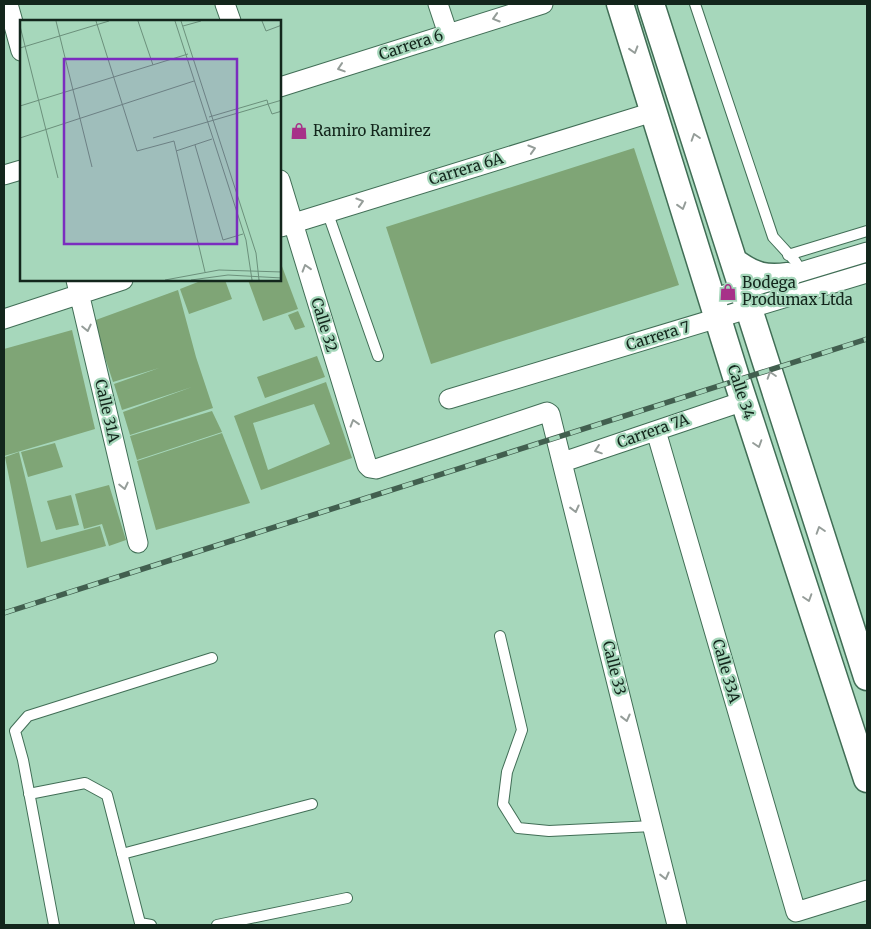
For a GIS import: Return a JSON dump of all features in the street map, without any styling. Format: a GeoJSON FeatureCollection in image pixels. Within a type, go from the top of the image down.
{"type":"FeatureCollection","features":[{"type":"Feature","properties":{"kind":"main road","name":"Calle 34"},"geometry":{"type":"LineString","coordinates":[[620,4],[744,401],[867,779]]}},
{"type":"Feature","properties":{"kind":"main road"},"geometry":{"type":"LineString","coordinates":[[652,4],[867,677]]}},
{"type":"Feature","properties":{"kind":"main road"},"geometry":{"type":"LineString","coordinates":[[736,263],[748,272],[761,277],[775,278],[793,267]]}},
{"type":"Feature","properties":{"kind":"main road"},"geometry":{"type":"LineString","coordinates":[[839,692],[867,683]]}},
{"type":"Feature","properties":{"kind":"street"},"geometry":{"type":"LineString","coordinates":[[8,4],[20,47]]}},
{"type":"Feature","properties":{"kind":"street"},"geometry":{"type":"LineString","coordinates":[[225,4],[231,20]]}},
{"type":"Feature","properties":{"kind":"street"},"geometry":{"type":"LineString","coordinates":[[438,4],[448,34]]}},
{"type":"Feature","properties":{"kind":"street","name":"Carrera 6"},"geometry":{"type":"LineString","coordinates":[[281,87],[542,4]]}},
{"type":"Feature","properties":{"kind":"street","name":"Carrera 6A"},"geometry":{"type":"LineString","coordinates":[[286,225],[653,112]]}},
{"type":"Feature","properties":{"kind":"street"},"geometry":{"type":"LineString","coordinates":[[4,175],[20,170]]}},
{"type":"Feature","properties":{"kind":"street","name":"Calle 32"},"geometry":{"type":"LineString","coordinates":[[281,188],[286,225],[367,465],[370,468],[376,469],[549,412]]}},
{"type":"Feature","properties":{"kind":"street","name":"Carrera 7"},"geometry":{"type":"LineString","coordinates":[[747,299],[793,267],[867,252]]}},
{"type":"Feature","properties":{"kind":"street","name":"Carrera 7"},"geometry":{"type":"LineString","coordinates":[[449,399],[715,308],[747,299],[867,273]]}},
{"type":"Feature","properties":{"kind":"street"},"geometry":{"type":"LineString","coordinates":[[4,318],[78,287],[117,281]]}},
{"type":"Feature","properties":{"kind":"street","name":"Calle 31A"},"geometry":{"type":"LineString","coordinates":[[78,287],[138,543]]}},
{"type":"Feature","properties":{"kind":"street","name":"Carrera 7A"},"geometry":{"type":"LineString","coordinates":[[563,462],[744,401]]}},
{"type":"Feature","properties":{"kind":"street","name":"Calle 33"},"geometry":{"type":"LineString","coordinates":[[549,412],[677,925]]}},
{"type":"Feature","properties":{"kind":"street","name":"Calle 33A"},"geometry":{"type":"LineString","coordinates":[[656,431],[796,912],[867,890]]}},
{"type":"Feature","properties":{"kind":"lane"},"geometry":{"type":"LineString","coordinates":[[695,4],[773,237],[793,267],[867,231]]}},
{"type":"Feature","properties":{"kind":"lane"},"geometry":{"type":"LineString","coordinates":[[327,212],[378,356]]}},
{"type":"Feature","properties":{"kind":"lane"},"geometry":{"type":"LineString","coordinates":[[500,636],[522,730],[507,772],[503,804],[518,828],[549,831],[652,826]]}},
{"type":"Feature","properties":{"kind":"lane"},"geometry":{"type":"LineString","coordinates":[[54,925],[23,760],[15,731],[28,716],[212,658]]}},
{"type":"Feature","properties":{"kind":"lane"},"geometry":{"type":"LineString","coordinates":[[29,794],[85,783],[107,795],[140,923],[151,925]]}},
{"type":"Feature","properties":{"kind":"lane"},"geometry":{"type":"LineString","coordinates":[[122,854],[312,804]]}},
{"type":"Feature","properties":{"kind":"lane"},"geometry":{"type":"LineString","coordinates":[[216,925],[347,898]]}},
{"type":"Feature","properties":{"kind":"building"},"geometry":{"type":"Polygon","coordinates":[[[634,148],[679,285],[431,364],[386,227],[634,148]]]}},
{"type":"Feature","properties":{"kind":"building"},"geometry":{"type":"Polygon","coordinates":[[[281,264],[298,309],[263,321],[248,281],[281,281],[281,264]]]}},
{"type":"Feature","properties":{"kind":"building"},"geometry":{"type":"Polygon","coordinates":[[[200,281],[225,281],[232,299],[189,314],[180,289],[200,281]]]}},
{"type":"Feature","properties":{"kind":"building"},"geometry":{"type":"Polygon","coordinates":[[[178,290],[196,357],[213,408],[130,435],[123,412],[192,387],[122,410],[114,384],[159,368],[113,382],[93,321],[178,290]]]}},
{"type":"Feature","properties":{"kind":"building"},"geometry":{"type":"Polygon","coordinates":[[[298,311],[305,327],[295,330],[288,315],[298,311]]]}},
{"type":"Feature","properties":{"kind":"building"},"geometry":{"type":"Polygon","coordinates":[[[72,330],[95,429],[4,456],[4,349],[72,330]]]}},
{"type":"Feature","properties":{"kind":"building"},"geometry":{"type":"Polygon","coordinates":[[[317,356],[325,377],[265,398],[257,377],[317,356]]]}},
{"type":"Feature","properties":{"kind":"building"},"geometry":{"type":"Polygon","coordinates":[[[326,382],[352,458],[261,490],[234,416],[326,382]],[[314,404],[253,423],[268,470],[330,444],[314,404]]]}},
{"type":"Feature","properties":{"kind":"building"},"geometry":{"type":"Polygon","coordinates":[[[212,411],[222,432],[137,460],[130,436],[212,411]]]}},
{"type":"Feature","properties":{"kind":"building"},"geometry":{"type":"Polygon","coordinates":[[[222,433],[250,503],[156,530],[137,461],[222,433]]]}},
{"type":"Feature","properties":{"kind":"building"},"geometry":{"type":"Polygon","coordinates":[[[55,443],[63,467],[28,477],[21,452],[55,443]]]}},
{"type":"Feature","properties":{"kind":"building"},"geometry":{"type":"Polygon","coordinates":[[[19,452],[41,542],[100,526],[106,546],[27,568],[5,457],[19,452]]]}},
{"type":"Feature","properties":{"kind":"building"},"geometry":{"type":"Polygon","coordinates":[[[109,485],[126,540],[109,546],[102,524],[84,529],[75,494],[109,485]]]}},
{"type":"Feature","properties":{"kind":"building"},"geometry":{"type":"Polygon","coordinates":[[[71,495],[79,525],[56,530],[47,501],[71,495]]]}},
{"type":"Feature","properties":{"kind":"railway"},"geometry":{"type":"LineString","coordinates":[[4,613],[867,339]]}},
{"type":"Feature","properties":{"kind":"place","name":"Ramiro Ramirez"},"geometry":{"type":"Point","coordinates":[299,131]}},
{"type":"Feature","properties":{"kind":"place","name":"Bodega Produmax Ltda"},"geometry":{"type":"Point","coordinates":[728,292]}}]}
